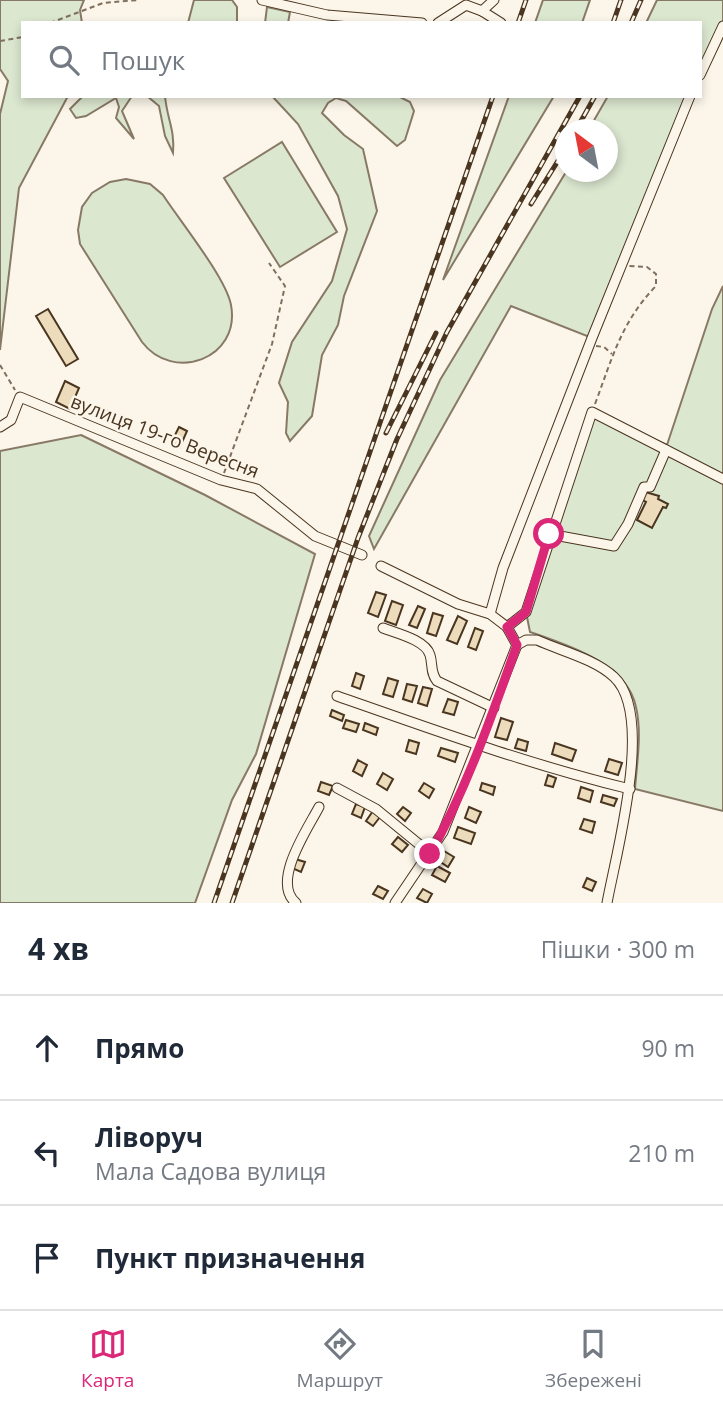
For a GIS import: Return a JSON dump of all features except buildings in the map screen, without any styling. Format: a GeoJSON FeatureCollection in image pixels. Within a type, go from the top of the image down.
{"type":"FeatureCollection","features":[{"type":"Feature","properties":{"kind":"street"},"geometry":{"type":"LineString","coordinates":[[262,0],[327,15],[398,21]]}},
{"type":"Feature","properties":{"kind":"street"},"geometry":{"type":"LineString","coordinates":[[482,10],[495,0]]}},
{"type":"Feature","properties":{"kind":"street"},"geometry":{"type":"LineString","coordinates":[[440,21],[464,2],[498,21]]}},
{"type":"Feature","properties":{"kind":"street"},"geometry":{"type":"LineString","coordinates":[[702,71],[723,26]]}},
{"type":"Feature","properties":{"kind":"street"},"geometry":{"type":"LineString","coordinates":[[491,614],[503,568],[589,345],[689,98]]}},
{"type":"Feature","properties":{"kind":"street"},"geometry":{"type":"LineString","coordinates":[[0,427],[11,420],[20,397]]}},
{"type":"Feature","properties":{"kind":"street","name":"вулиця 19-го Вересня"},"geometry":{"type":"LineString","coordinates":[[20,397],[221,480],[257,489],[315,536],[362,555]]}},
{"type":"Feature","properties":{"kind":"street"},"geometry":{"type":"LineString","coordinates":[[507,627],[526,612],[549,534],[592,412],[723,479]]}},
{"type":"Feature","properties":{"kind":"street"},"geometry":{"type":"LineString","coordinates":[[549,534],[614,546],[628,524],[639,491],[650,487],[666,450]]}},
{"type":"Feature","properties":{"kind":"street"},"geometry":{"type":"LineString","coordinates":[[381,566],[458,604],[491,614],[507,627],[517,645]]}},
{"type":"Feature","properties":{"kind":"street"},"geometry":{"type":"LineString","coordinates":[[383,628],[425,646],[430,653],[432,674],[437,681],[494,708]]}},
{"type":"Feature","properties":{"kind":"street"},"geometry":{"type":"LineString","coordinates":[[395,903],[430,854],[479,746],[517,645],[526,640],[537,640],[615,678],[626,692],[631,714],[630,789],[607,903]]}},
{"type":"Feature","properties":{"kind":"street"},"geometry":{"type":"LineString","coordinates":[[337,696],[570,775],[630,789]]}},
{"type":"Feature","properties":{"kind":"street"},"geometry":{"type":"LineString","coordinates":[[337,788],[376,809],[430,854]]}},
{"type":"Feature","properties":{"kind":"street"},"geometry":{"type":"LineString","coordinates":[[296,903],[288,897],[286,886],[291,861],[319,807]]}},
{"type":"Feature","properties":{"kind":"path"},"geometry":{"type":"LineString","coordinates":[[56,21],[103,4],[138,0]]}},
{"type":"Feature","properties":{"kind":"path"},"geometry":{"type":"LineString","coordinates":[[0,41],[21,37]]}},
{"type":"Feature","properties":{"kind":"path"},"geometry":{"type":"LineString","coordinates":[[221,480],[272,344],[285,286],[269,264]]}},
{"type":"Feature","properties":{"kind":"path"},"geometry":{"type":"LineString","coordinates":[[592,412],[623,327],[636,306],[656,286],[656,274],[647,267],[621,265]]}},
{"type":"Feature","properties":{"kind":"path"},"geometry":{"type":"LineString","coordinates":[[589,345],[604,347],[613,355]]}},
{"type":"Feature","properties":{"kind":"path"},"geometry":{"type":"LineString","coordinates":[[0,365],[20,397]]}},
{"type":"Feature","properties":{"kind":"green space"},"geometry":{"type":"Polygon","coordinates":[[[0,0],[84,0],[80,10],[82,21],[21,21],[21,98],[67,98],[19,188],[0,350],[0,114],[8,81],[0,69],[0,0]]]}},
{"type":"Feature","properties":{"kind":"green space"},"geometry":{"type":"Polygon","coordinates":[[[194,0],[232,0],[237,7],[237,21],[189,21],[194,0]]]}},
{"type":"Feature","properties":{"kind":"green space"},"geometry":{"type":"Polygon","coordinates":[[[543,0],[590,0],[583,21],[536,21],[543,0]]]}},
{"type":"Feature","properties":{"kind":"green space"},"geometry":{"type":"Polygon","coordinates":[[[657,0],[723,0],[723,26],[702,71],[702,21],[647,21],[657,0]]]}},
{"type":"Feature","properties":{"kind":"green space"},"geometry":{"type":"Polygon","coordinates":[[[267,7],[290,12],[288,21],[265,21],[267,7]]]}},
{"type":"Feature","properties":{"kind":"green space"},"geometry":{"type":"Polygon","coordinates":[[[81,98],[116,98],[86,116],[76,118],[70,109],[81,98]]]}},
{"type":"Feature","properties":{"kind":"green space"},"geometry":{"type":"Polygon","coordinates":[[[116,98],[131,98],[122,111],[134,139],[116,118],[119,107],[116,98]]]}},
{"type":"Feature","properties":{"kind":"green space"},"geometry":{"type":"Polygon","coordinates":[[[149,98],[165,98],[173,137],[173,153],[165,136],[159,106],[149,98]]]}},
{"type":"Feature","properties":{"kind":"green space"},"geometry":{"type":"Polygon","coordinates":[[[274,98],[336,98],[328,103],[322,113],[363,149],[377,211],[344,296],[338,325],[322,355],[312,416],[290,441],[286,433],[288,402],[279,383],[292,342],[332,281],[347,229],[338,196],[298,124],[274,98]]]}},
{"type":"Feature","properties":{"kind":"green space"},"geometry":{"type":"Polygon","coordinates":[[[336,98],[402,98],[410,102],[414,111],[405,140],[397,146],[346,101],[336,98]]]}},
{"type":"Feature","properties":{"kind":"green space"},"geometry":{"type":"Polygon","coordinates":[[[508,98],[553,98],[443,280],[508,98]]]}},
{"type":"Feature","properties":{"kind":"green space"},"geometry":{"type":"Polygon","coordinates":[[[607,98],[689,98],[592,338],[511,306],[374,549],[369,536],[440,380],[560,182],[618,182],[618,119],[595,119],[607,98]]]}},
{"type":"Feature","properties":{"kind":"green space"},"geometry":{"type":"Polygon","coordinates":[[[282,142],[337,232],[280,267],[224,178],[282,142]]]}},
{"type":"Feature","properties":{"kind":"green space"},"geometry":{"type":"Polygon","coordinates":[[[126,179],[150,184],[163,195],[212,265],[227,294],[231,305],[231,324],[226,339],[215,351],[202,359],[186,363],[170,361],[155,354],[142,342],[80,244],[78,230],[82,207],[92,193],[110,182],[126,179]]]}},
{"type":"Feature","properties":{"kind":"green space"},"geometry":{"type":"Polygon","coordinates":[[[723,286],[723,811],[635,789],[639,727],[630,692],[621,679],[594,658],[530,632],[526,612],[592,412],[667,445],[712,309],[723,286]]]}},
{"type":"Feature","properties":{"kind":"green space"},"geometry":{"type":"Polygon","coordinates":[[[81,435],[205,495],[315,554],[256,754],[232,800],[195,903],[0,903],[0,451],[81,435]]]}},
{"type":"Feature","properties":{"kind":"railway"},"geometry":{"type":"LineString","coordinates":[[519,21],[526,0]]}},
{"type":"Feature","properties":{"kind":"railway"},"geometry":{"type":"LineString","coordinates":[[614,21],[621,0]]}},
{"type":"Feature","properties":{"kind":"railway"},"geometry":{"type":"LineString","coordinates":[[632,21],[641,0]]}},
{"type":"Feature","properties":{"kind":"railway"},"geometry":{"type":"LineString","coordinates":[[214,903],[492,98]]}},
{"type":"Feature","properties":{"kind":"railway"},"geometry":{"type":"LineString","coordinates":[[232,903],[358,538],[397,439],[447,332],[579,98]]}},
{"type":"Feature","properties":{"kind":"railway"},"geometry":{"type":"LineString","coordinates":[[582,119],[594,98]]}},
{"type":"Feature","properties":{"kind":"railway"},"geometry":{"type":"LineString","coordinates":[[531,204],[555,166]]}},
{"type":"Feature","properties":{"kind":"railway"},"geometry":{"type":"LineString","coordinates":[[386,433],[436,333]]}},
{"type":"Feature","properties":{"kind":"route"},"geometry":{"type":"LineString","coordinates":[[430,854],[465,782],[494,708],[517,645],[507,627],[526,612],[549,534]]}}]}
